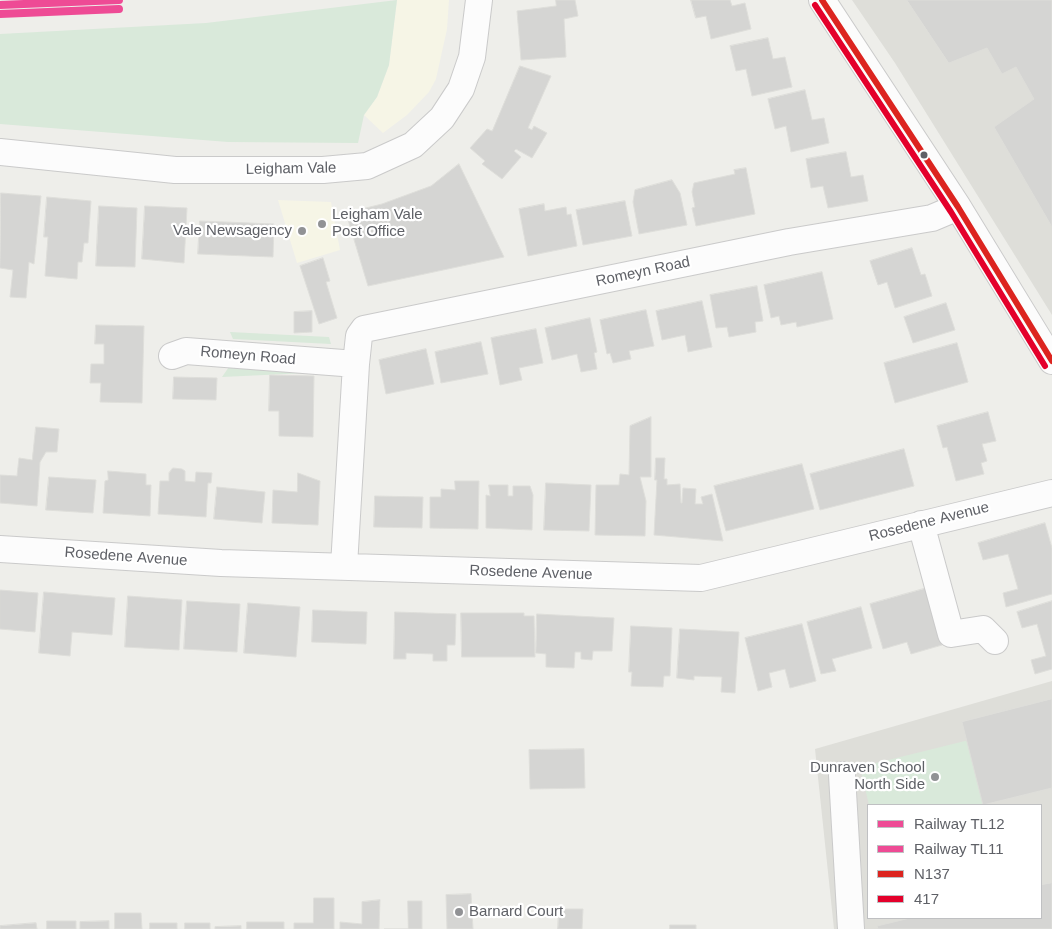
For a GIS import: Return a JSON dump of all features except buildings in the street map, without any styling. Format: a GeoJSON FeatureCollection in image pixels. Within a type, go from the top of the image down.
{"type":"FeatureCollection","features":[{"type":"Feature","properties":{"kind":"street","name":"Leigham Vale"},"geometry":{"type":"LineString","coordinates":[[0,152],[175,170],[323,170],[367,166],[413,145],[442,118],[461,89],[472,57],[479,0]]}},
{"type":"Feature","properties":{"kind":"street"},"geometry":{"type":"LineString","coordinates":[[822,0],[958,207],[1052,361]]}},
{"type":"Feature","properties":{"kind":"street","name":"Romeyn Road"},"geometry":{"type":"LineString","coordinates":[[344,566],[358,336],[364,329],[789,242],[932,218],[958,207]]}},
{"type":"Feature","properties":{"kind":"street","name":"Romeyn Road"},"geometry":{"type":"LineString","coordinates":[[172,356],[186,351],[356,364]]}},
{"type":"Feature","properties":{"kind":"street","name":"Rosedene Avenue"},"geometry":{"type":"LineString","coordinates":[[0,549],[221,563],[701,578],[1052,492]]}},
{"type":"Feature","properties":{"kind":"street"},"geometry":{"type":"LineString","coordinates":[[921,524],[952,634],[983,629],[995,642]]}},
{"type":"Feature","properties":{"kind":"street"},"geometry":{"type":"LineString","coordinates":[[842,775],[851,929]]}},
{"type":"Feature","properties":{"kind":"shaded area"},"geometry":{"type":"Polygon","coordinates":[[[397,0],[449,0],[447,29],[436,79],[429,92],[407,115],[383,133],[364,115],[377,97],[389,65],[397,0]]]}},
{"type":"Feature","properties":{"kind":"shaded area"},"geometry":{"type":"Polygon","coordinates":[[[852,0],[1052,0],[1052,315],[895,63],[852,0]]]}},
{"type":"Feature","properties":{"kind":"shaded area"},"geometry":{"type":"Polygon","coordinates":[[[278,200],[331,202],[340,250],[297,263],[278,200]]]}},
{"type":"Feature","properties":{"kind":"shaded area","name":"Dunraven School North Side"},"geometry":{"type":"Polygon","coordinates":[[[1052,681],[1052,929],[834,929],[815,749],[1052,681]]]}},
{"type":"Feature","properties":{"kind":"green space"},"geometry":{"type":"Polygon","coordinates":[[[397,0],[389,65],[377,97],[364,115],[358,143],[228,142],[0,124],[0,34],[206,23],[397,0]]]}},
{"type":"Feature","properties":{"kind":"green space"},"geometry":{"type":"Polygon","coordinates":[[[230,332],[329,337],[331,344],[233,339],[230,332]]]}},
{"type":"Feature","properties":{"kind":"green space"},"geometry":{"type":"Polygon","coordinates":[[[233,361],[328,372],[222,377],[233,361]]]}},
{"type":"Feature","properties":{"kind":"green space"},"geometry":{"type":"Polygon","coordinates":[[[969,740],[983,804],[869,804],[860,767],[969,740]]]}},
{"type":"Feature","properties":{"kind":"rail line","name":"TL12"},"geometry":{"type":"LineString","coordinates":[[0,5],[119,0]]}},
{"type":"Feature","properties":{"kind":"rail line","name":"TL11"},"geometry":{"type":"LineString","coordinates":[[0,14],[119,9]]}},
{"type":"Feature","properties":{"kind":"transit line","name":"N137"},"geometry":{"type":"LineString","coordinates":[[822,0],[958,207],[1052,361]]}},
{"type":"Feature","properties":{"kind":"transit line","name":"417"},"geometry":{"type":"LineString","coordinates":[[815,5],[951,212],[1045,366]]}},
{"type":"Feature","properties":{"kind":"place","name":"Leigham Vale Post Office"},"geometry":{"type":"Point","coordinates":[322,224]}},
{"type":"Feature","properties":{"kind":"place","name":"Vale Newsagency"},"geometry":{"type":"Point","coordinates":[302,231]}},
{"type":"Feature","properties":{"kind":"place","name":"Dunraven School North Side"},"geometry":{"type":"Point","coordinates":[935,777]}},
{"type":"Feature","properties":{"kind":"place","name":"Barnard Court"},"geometry":{"type":"Point","coordinates":[459,912]}}]}
